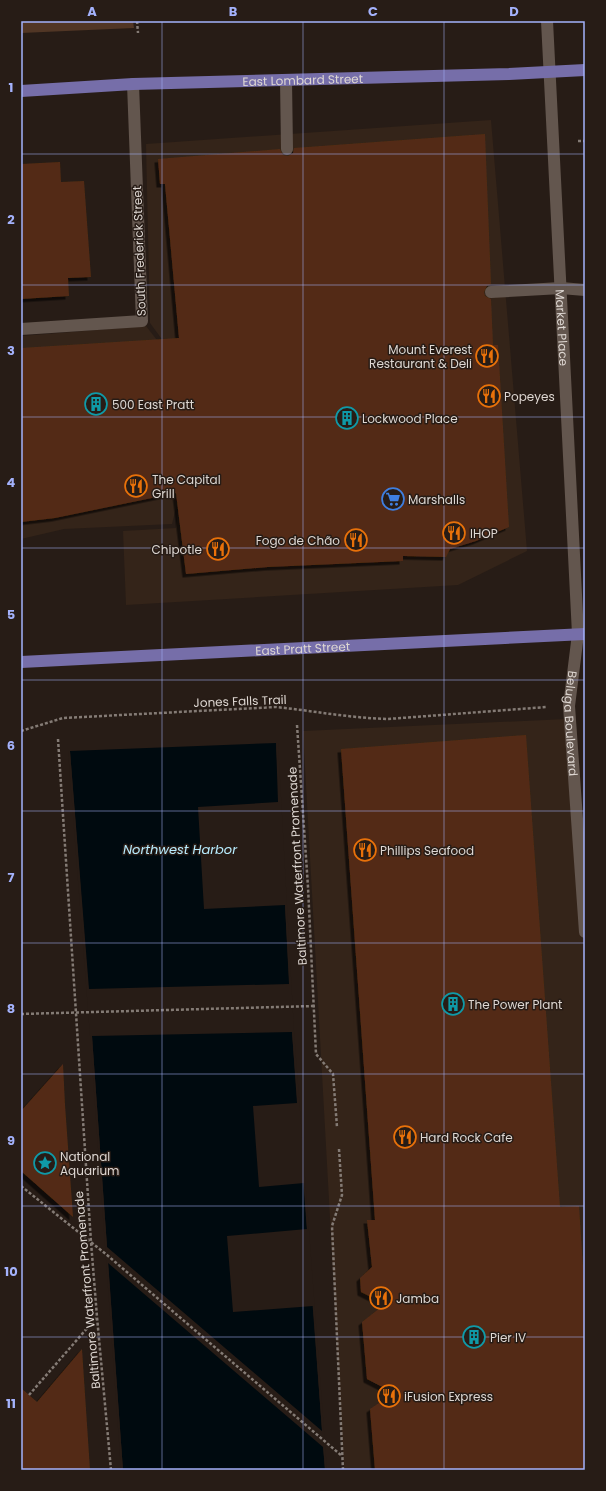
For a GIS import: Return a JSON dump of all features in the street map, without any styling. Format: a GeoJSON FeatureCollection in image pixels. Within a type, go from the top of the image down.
{"type":"FeatureCollection","features":[{"type":"Feature","properties":{"kind":"main road","name":"East Lombard Street"},"geometry":{"type":"LineString","coordinates":[[21,91],[133,84],[509,74],[585,70]]}},
{"type":"Feature","properties":{"kind":"main road","name":"East Pratt Street"},"geometry":{"type":"LineString","coordinates":[[21,662],[581,634]]}},
{"type":"Feature","properties":{"kind":"street","name":"Market Place"},"geometry":{"type":"LineString","coordinates":[[547,21],[581,634]]}},
{"type":"Feature","properties":{"kind":"street"},"geometry":{"type":"LineString","coordinates":[[286,80],[287,149]]}},
{"type":"Feature","properties":{"kind":"street","name":"South Frederick Street"},"geometry":{"type":"LineString","coordinates":[[21,329],[142,321],[133,84]]}},
{"type":"Feature","properties":{"kind":"street"},"geometry":{"type":"LineString","coordinates":[[491,292],[561,288],[585,290]]}},
{"type":"Feature","properties":{"kind":"street","name":"Beluga Boulevard"},"geometry":{"type":"LineString","coordinates":[[581,634],[569,706],[585,932]]}},
{"type":"Feature","properties":{"kind":"path"},"geometry":{"type":"LineString","coordinates":[[137,21],[138,33]]}},
{"type":"Feature","properties":{"kind":"path"},"geometry":{"type":"LineString","coordinates":[[578,141],[585,141]]}},
{"type":"Feature","properties":{"kind":"path","name":"Jones Falls Trail"},"geometry":{"type":"LineString","coordinates":[[21,731],[64,718],[276,707],[364,718],[388,719],[533,708]]}},
{"type":"Feature","properties":{"kind":"path","name":"Baltimore Waterfront Promenade"},"geometry":{"type":"LineString","coordinates":[[297,725],[316,1054],[333,1074],[337,1127]]}},
{"type":"Feature","properties":{"kind":"path","name":"Baltimore Waterfront Promenade"},"geometry":{"type":"LineString","coordinates":[[58,739],[91,1242],[111,1470]]}},
{"type":"Feature","properties":{"kind":"path"},"geometry":{"type":"LineString","coordinates":[[21,1014],[291,1008],[314,1006]]}},
{"type":"Feature","properties":{"kind":"path"},"geometry":{"type":"LineString","coordinates":[[339,1149],[342,1195],[332,1226],[343,1470]]}},
{"type":"Feature","properties":{"kind":"path","name":"Baltimore Waterfront Promenade"},"geometry":{"type":"LineString","coordinates":[[21,1186],[107,1255],[342,1456]]}},
{"type":"Feature","properties":{"kind":"path"},"geometry":{"type":"LineString","coordinates":[[29,1395],[97,1317]]}},
{"type":"Feature","properties":{"kind":"shaded area"},"geometry":{"type":"Polygon","coordinates":[[[21,21],[133,21],[134,28],[21,33],[21,21]]]}},
{"type":"Feature","properties":{"kind":"shaded area"},"geometry":{"type":"Polygon","coordinates":[[[491,120],[527,551],[458,585],[126,605],[123,531],[176,528],[180,492],[172,524],[64,529],[21,539],[21,336],[146,326],[171,358],[175,357],[150,323],[146,144],[491,120]]]}},
{"type":"Feature","properties":{"kind":"shaded area"},"geometry":{"type":"Polygon","coordinates":[[[567,719],[585,890],[585,1470],[344,1470],[303,731],[567,719]]]}},
{"type":"Feature","properties":{"kind":"water","name":"Northwest Harbor"},"geometry":{"type":"Polygon","coordinates":[[[276,743],[292,1032],[325,1470],[123,1470],[70,751],[276,743]]]}},
{"type":"Feature","properties":{"kind":"pier"},"geometry":{"type":"Polygon","coordinates":[[[276,743],[278,743],[294,1031],[327,1470],[325,1470],[323,1447],[108,1263],[123,1470],[121,1470],[68,751],[70,751],[89,989],[289,984],[285,905],[204,909],[198,807],[278,802],[276,743]],[[292,1032],[92,1036],[107,1247],[322,1431],[313,1306],[233,1312],[227,1236],[307,1229],[304,1183],[259,1187],[253,1106],[297,1103],[292,1032]]]}},
{"type":"Feature","properties":{"kind":"building"},"geometry":{"type":"Polygon","coordinates":[[[485,134],[491,284],[487,286],[484,292],[485,296],[491,299],[493,345],[498,345],[509,527],[476,541],[450,549],[446,557],[403,556],[403,561],[268,567],[186,574],[176,493],[55,518],[21,522],[21,348],[179,338],[165,184],[160,184],[158,159],[280,149],[283,155],[288,156],[293,153],[294,148],[485,134]]]}},
{"type":"Feature","properties":{"kind":"building"},"geometry":{"type":"Polygon","coordinates":[[[60,162],[61,182],[84,181],[91,277],[68,278],[69,296],[21,299],[21,164],[60,162]]]}},
{"type":"Feature","properties":{"kind":"building"},"geometry":{"type":"Polygon","coordinates":[[[526,735],[560,1207],[579,1206],[585,1296],[585,1469],[375,1470],[370,1409],[394,1393],[367,1379],[362,1322],[385,1304],[361,1292],[360,1278],[372,1267],[367,1220],[375,1220],[341,749],[526,735]]]}},
{"type":"Feature","properties":{"kind":"building","name":"National Aquarium"},"geometry":{"type":"Polygon","coordinates":[[[63,1064],[73,1217],[21,1171],[21,1111],[63,1064]]]}},
{"type":"Feature","properties":{"kind":"building"},"geometry":{"type":"Polygon","coordinates":[[[82,1349],[90,1470],[21,1470],[21,1388],[37,1402],[82,1349]]]}},
{"type":"Feature","properties":{"kind":"place","name":"Mount Everest Restaurant & Deli"},"geometry":{"type":"Point","coordinates":[487,356]}},
{"type":"Feature","properties":{"kind":"place","name":"Popeyes"},"geometry":{"type":"Point","coordinates":[489,396]}},
{"type":"Feature","properties":{"kind":"place","name":"500 East Pratt"},"geometry":{"type":"Point","coordinates":[96,404]}},
{"type":"Feature","properties":{"kind":"place","name":"Lockwood Place"},"geometry":{"type":"Point","coordinates":[347,418]}},
{"type":"Feature","properties":{"kind":"place","name":"The Capital Grill"},"geometry":{"type":"Point","coordinates":[136,486]}},
{"type":"Feature","properties":{"kind":"place","name":"Marshalls"},"geometry":{"type":"Point","coordinates":[393,499]}},
{"type":"Feature","properties":{"kind":"place","name":"IHOP"},"geometry":{"type":"Point","coordinates":[454,533]}},
{"type":"Feature","properties":{"kind":"place","name":"Fogo de Chão"},"geometry":{"type":"Point","coordinates":[356,540]}},
{"type":"Feature","properties":{"kind":"place","name":"Chipotle"},"geometry":{"type":"Point","coordinates":[218,549]}},
{"type":"Feature","properties":{"kind":"place","name":"Phillips Seafood"},"geometry":{"type":"Point","coordinates":[365,850]}},
{"type":"Feature","properties":{"kind":"place","name":"The Power Plant"},"geometry":{"type":"Point","coordinates":[453,1004]}},
{"type":"Feature","properties":{"kind":"place","name":"Hard Rock Cafe"},"geometry":{"type":"Point","coordinates":[405,1137]}},
{"type":"Feature","properties":{"kind":"place","name":"National Aquarium"},"geometry":{"type":"Point","coordinates":[45,1163]}},
{"type":"Feature","properties":{"kind":"place","name":"Jamba"},"geometry":{"type":"Point","coordinates":[381,1298]}},
{"type":"Feature","properties":{"kind":"place","name":"Pier IV"},"geometry":{"type":"Point","coordinates":[474,1337]}},
{"type":"Feature","properties":{"kind":"place","name":"iFusion Express"},"geometry":{"type":"Point","coordinates":[389,1396]}}]}
